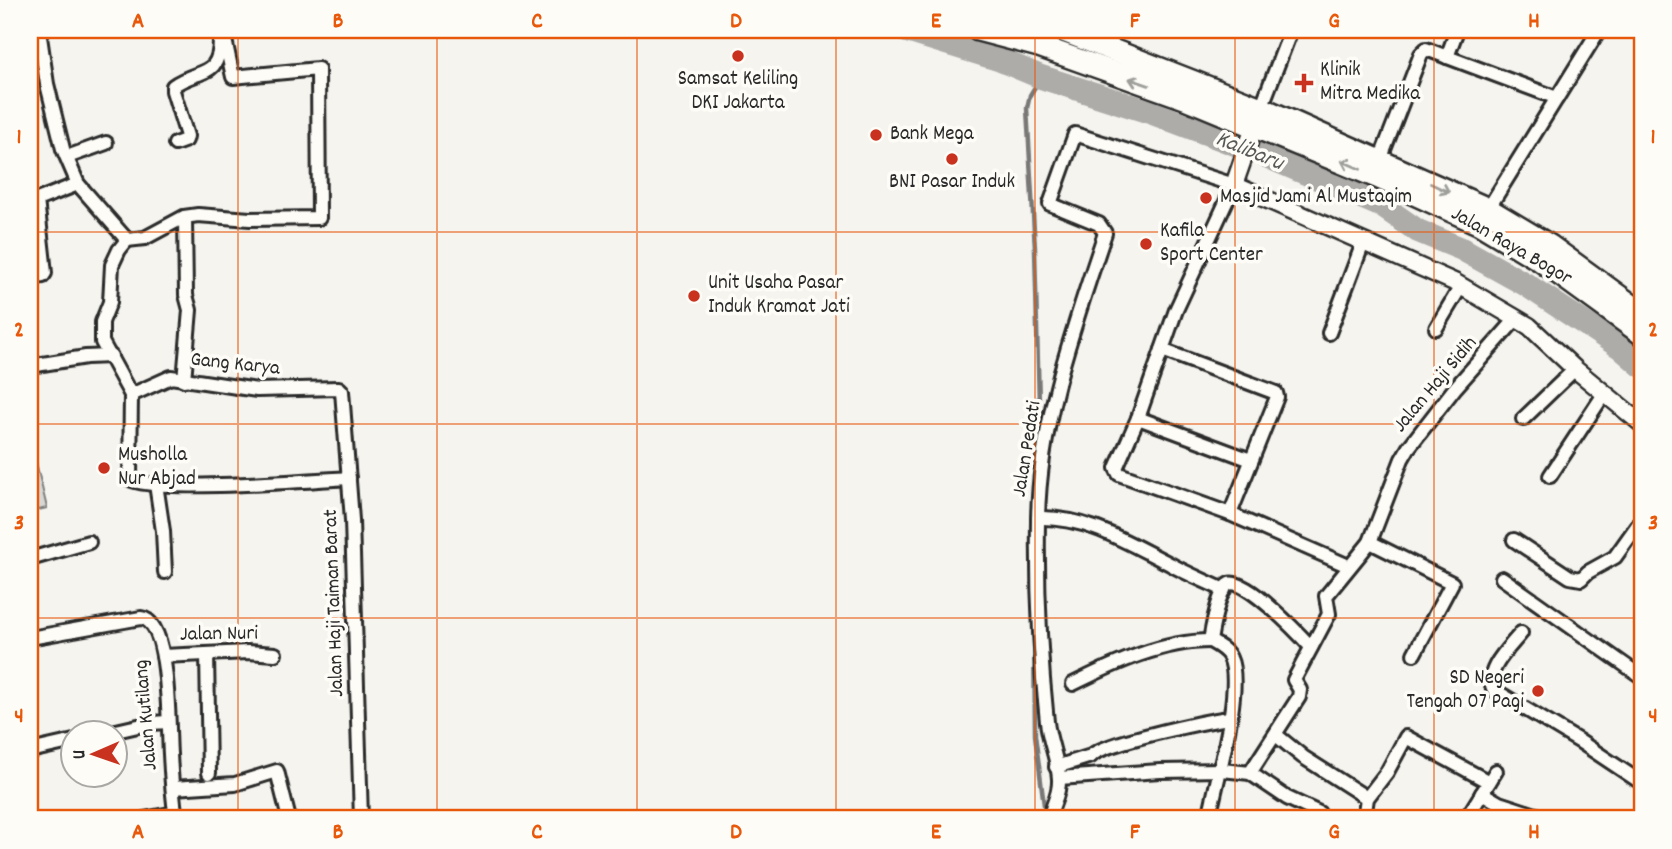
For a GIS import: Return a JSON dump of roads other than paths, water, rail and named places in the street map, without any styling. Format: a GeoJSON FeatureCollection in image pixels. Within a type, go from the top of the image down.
{"type":"FeatureCollection","features":[{"type":"Feature","properties":{"kind":"highway","name":"Jalan Raya Bogor"},"geometry":{"type":"LineString","coordinates":[[978,30],[1051,51],[1256,123],[1380,160],[1488,209],[1642,334]]}},
{"type":"Feature","properties":{"kind":"highway","name":"Jalan Raya Bogor"},"geometry":{"type":"LineString","coordinates":[[1063,30],[1256,123],[1528,243],[1642,313]]}},
{"type":"Feature","properties":{"kind":"street"},"geometry":{"type":"LineString","coordinates":[[39,30],[47,84],[67,158],[78,184],[127,240]]}},
{"type":"Feature","properties":{"kind":"street"},"geometry":{"type":"LineString","coordinates":[[175,144],[186,140],[187,136],[173,86],[214,66],[220,56],[221,30]]}},
{"type":"Feature","properties":{"kind":"street"},"geometry":{"type":"LineString","coordinates":[[221,30],[233,77],[318,69],[320,218],[250,219],[202,215],[185,217],[145,238],[127,240],[119,250],[112,265],[110,302],[102,322],[103,342],[131,395],[130,479],[156,484],[236,485],[349,478]]}},
{"type":"Feature","properties":{"kind":"street"},"geometry":{"type":"LineString","coordinates":[[1291,30],[1236,179],[1193,272],[1116,471],[1230,514],[1344,564]]}},
{"type":"Feature","properties":{"kind":"street"},"geometry":{"type":"LineString","coordinates":[[1447,57],[1457,30]]}},
{"type":"Feature","properties":{"kind":"street"},"geometry":{"type":"LineString","coordinates":[[1488,209],[1599,30]]}},
{"type":"Feature","properties":{"kind":"street"},"geometry":{"type":"LineString","coordinates":[[1380,160],[1423,50],[1558,98]]}},
{"type":"Feature","properties":{"kind":"street","name":"Jalan Pedati"},"geometry":{"type":"LineString","coordinates":[[1050,819],[1051,808],[1057,800],[1057,772],[1046,714],[1038,518],[1045,451],[1066,353],[1105,233],[1099,224],[1050,205],[1074,135],[1080,134],[1236,179]]}},
{"type":"Feature","properties":{"kind":"street"},"geometry":{"type":"LineString","coordinates":[[67,158],[106,143]]}},
{"type":"Feature","properties":{"kind":"street"},"geometry":{"type":"LineString","coordinates":[[1236,179],[1363,243],[1461,286],[1517,317],[1642,424]]}},
{"type":"Feature","properties":{"kind":"street"},"geometry":{"type":"LineString","coordinates":[[30,278],[45,275],[37,200],[78,184]]}},
{"type":"Feature","properties":{"kind":"street"},"geometry":{"type":"LineString","coordinates":[[184,380],[190,310],[186,295],[185,217]]}},
{"type":"Feature","properties":{"kind":"street"},"geometry":{"type":"LineString","coordinates":[[1329,333],[1363,243]]}},
{"type":"Feature","properties":{"kind":"street"},"geometry":{"type":"LineString","coordinates":[[1436,328],[1461,286]]}},
{"type":"Feature","properties":{"kind":"street","name":"Jalan Haji Sidih"},"geometry":{"type":"LineString","coordinates":[[1250,773],[1299,697],[1300,690],[1294,680],[1329,614],[1326,596],[1370,542],[1402,458],[1455,388],[1517,317]]}},
{"type":"Feature","properties":{"kind":"street"},"geometry":{"type":"LineString","coordinates":[[1162,350],[1276,393],[1273,408],[1230,514]]}},
{"type":"Feature","properties":{"kind":"street"},"geometry":{"type":"LineString","coordinates":[[30,366],[111,356]]}},
{"type":"Feature","properties":{"kind":"street"},"geometry":{"type":"LineString","coordinates":[[1523,419],[1575,369]]}},
{"type":"Feature","properties":{"kind":"street","name":"Gang Karya"},"geometry":{"type":"LineString","coordinates":[[131,395],[169,377],[257,390],[339,388]]}},
{"type":"Feature","properties":{"kind":"street","name":"Jalan Haji Taiman Barat"},"geometry":{"type":"LineString","coordinates":[[339,388],[342,391],[349,478],[359,815]]}},
{"type":"Feature","properties":{"kind":"street"},"geometry":{"type":"LineString","coordinates":[[1550,476],[1604,394]]}},
{"type":"Feature","properties":{"kind":"street"},"geometry":{"type":"LineString","coordinates":[[1138,418],[1251,460]]}},
{"type":"Feature","properties":{"kind":"street"},"geometry":{"type":"LineString","coordinates":[[156,484],[163,531],[165,572]]}},
{"type":"Feature","properties":{"kind":"street"},"geometry":{"type":"LineString","coordinates":[[1038,518],[1063,519],[1097,528],[1224,590]]}},
{"type":"Feature","properties":{"kind":"street"},"geometry":{"type":"LineString","coordinates":[[1514,540],[1570,577],[1581,579],[1615,557],[1642,519]]}},
{"type":"Feature","properties":{"kind":"street"},"geometry":{"type":"LineString","coordinates":[[30,559],[89,542]]}},
{"type":"Feature","properties":{"kind":"street"},"geometry":{"type":"LineString","coordinates":[[1370,542],[1452,583],[1466,587]]}},
{"type":"Feature","properties":{"kind":"street"},"geometry":{"type":"LineString","coordinates":[[1502,578],[1642,677]]}},
{"type":"Feature","properties":{"kind":"street"},"geometry":{"type":"LineString","coordinates":[[1210,640],[1224,590],[1228,584],[1233,583],[1248,590],[1278,613],[1311,647]]}},
{"type":"Feature","properties":{"kind":"street"},"geometry":{"type":"LineString","coordinates":[[1414,654],[1452,583]]}},
{"type":"Feature","properties":{"kind":"street","name":"Jalan Kutilang"},"geometry":{"type":"LineString","coordinates":[[30,638],[141,618],[149,619],[163,656],[175,816]]}},
{"type":"Feature","properties":{"kind":"street"},"geometry":{"type":"LineString","coordinates":[[1521,633],[1491,675],[1494,690],[1642,783]]}},
{"type":"Feature","properties":{"kind":"street"},"geometry":{"type":"LineString","coordinates":[[1073,684],[1119,663],[1180,642],[1210,640],[1225,652],[1231,660],[1233,684],[1222,770],[1209,819]]}},
{"type":"Feature","properties":{"kind":"street","name":"Jalan Nuri"},"geometry":{"type":"LineString","coordinates":[[163,656],[248,652],[275,654]]}},
{"type":"Feature","properties":{"kind":"street"},"geometry":{"type":"LineString","coordinates":[[207,654],[209,773]]}},
{"type":"Feature","properties":{"kind":"street"},"geometry":{"type":"LineString","coordinates":[[1057,772],[1095,751],[1188,725],[1229,718]]}},
{"type":"Feature","properties":{"kind":"street"},"geometry":{"type":"LineString","coordinates":[[130,727],[168,722]]}},
{"type":"Feature","properties":{"kind":"street"},"geometry":{"type":"LineString","coordinates":[[1276,735],[1303,757],[1367,798]]}},
{"type":"Feature","properties":{"kind":"street"},"geometry":{"type":"LineString","coordinates":[[1364,819],[1367,798],[1387,772],[1406,737],[1489,782],[1499,803],[1548,819]]}},
{"type":"Feature","properties":{"kind":"street"},"geometry":{"type":"LineString","coordinates":[[30,751],[60,744]]}},
{"type":"Feature","properties":{"kind":"street"},"geometry":{"type":"LineString","coordinates":[[1057,772],[1222,770],[1250,773],[1287,798],[1320,814],[1322,819]]}},
{"type":"Feature","properties":{"kind":"street"},"geometry":{"type":"LineString","coordinates":[[173,789],[235,784],[277,771],[289,819]]}},
{"type":"Feature","properties":{"kind":"street"},"geometry":{"type":"LineString","coordinates":[[1466,819],[1489,782]]}},
{"type":"Feature","properties":{"kind":"street"},"geometry":{"type":"LineString","coordinates":[[1639,819],[1642,808]]}},
{"type":"Feature","properties":{"kind":"street"},"geometry":{"type":"LineString","coordinates":[[144,819],[175,816]]}},
{"type":"Feature","properties":{"kind":"waterway","name":"Kalibaru"},"geometry":{"type":"LineString","coordinates":[[904,30],[998,59],[1041,77],[1150,112],[1259,153],[1382,206],[1418,231],[1462,249],[1525,284],[1620,347],[1642,366]]}},
{"type":"Feature","properties":{"kind":"waterway"},"geometry":{"type":"LineString","coordinates":[[1040,443],[1035,249],[1027,108],[1030,95],[1041,77]]}},
{"type":"Feature","properties":{"kind":"waterway"},"geometry":{"type":"LineString","coordinates":[[1034,623],[1035,735],[1045,813]]}},
{"type":"Feature","properties":{"kind":"waterway"},"geometry":{"type":"LineString","coordinates":[[343,819],[361,810],[376,819]]}},
{"type":"Feature","properties":{"kind":"place","name":"Samsat Keliling DKI Jakarta"},"geometry":{"type":"Point","coordinates":[738,56]}},
{"type":"Feature","properties":{"kind":"place","name":"Klinik Mitra Medika"},"geometry":{"type":"Point","coordinates":[1304,83]}},
{"type":"Feature","properties":{"kind":"place","name":"Bank Mega"},"geometry":{"type":"Point","coordinates":[876,135]}},
{"type":"Feature","properties":{"kind":"place","name":"BNI Pasar Induk"},"geometry":{"type":"Point","coordinates":[952,159]}},
{"type":"Feature","properties":{"kind":"place","name":"Masjid Jami Al Mustaqim"},"geometry":{"type":"Point","coordinates":[1206,198]}},
{"type":"Feature","properties":{"kind":"place","name":"Kafila Sport Center"},"geometry":{"type":"Point","coordinates":[1146,244]}},
{"type":"Feature","properties":{"kind":"place","name":"Unit Usaha Pasar Induk Kramat Jati"},"geometry":{"type":"Point","coordinates":[694,296]}},
{"type":"Feature","properties":{"kind":"place","name":"Musholla Nur Abjad"},"geometry":{"type":"Point","coordinates":[104,468]}},
{"type":"Feature","properties":{"kind":"place","name":"SD Negeri Tengah 07 Pagi"},"geometry":{"type":"Point","coordinates":[1538,691]}}]}
